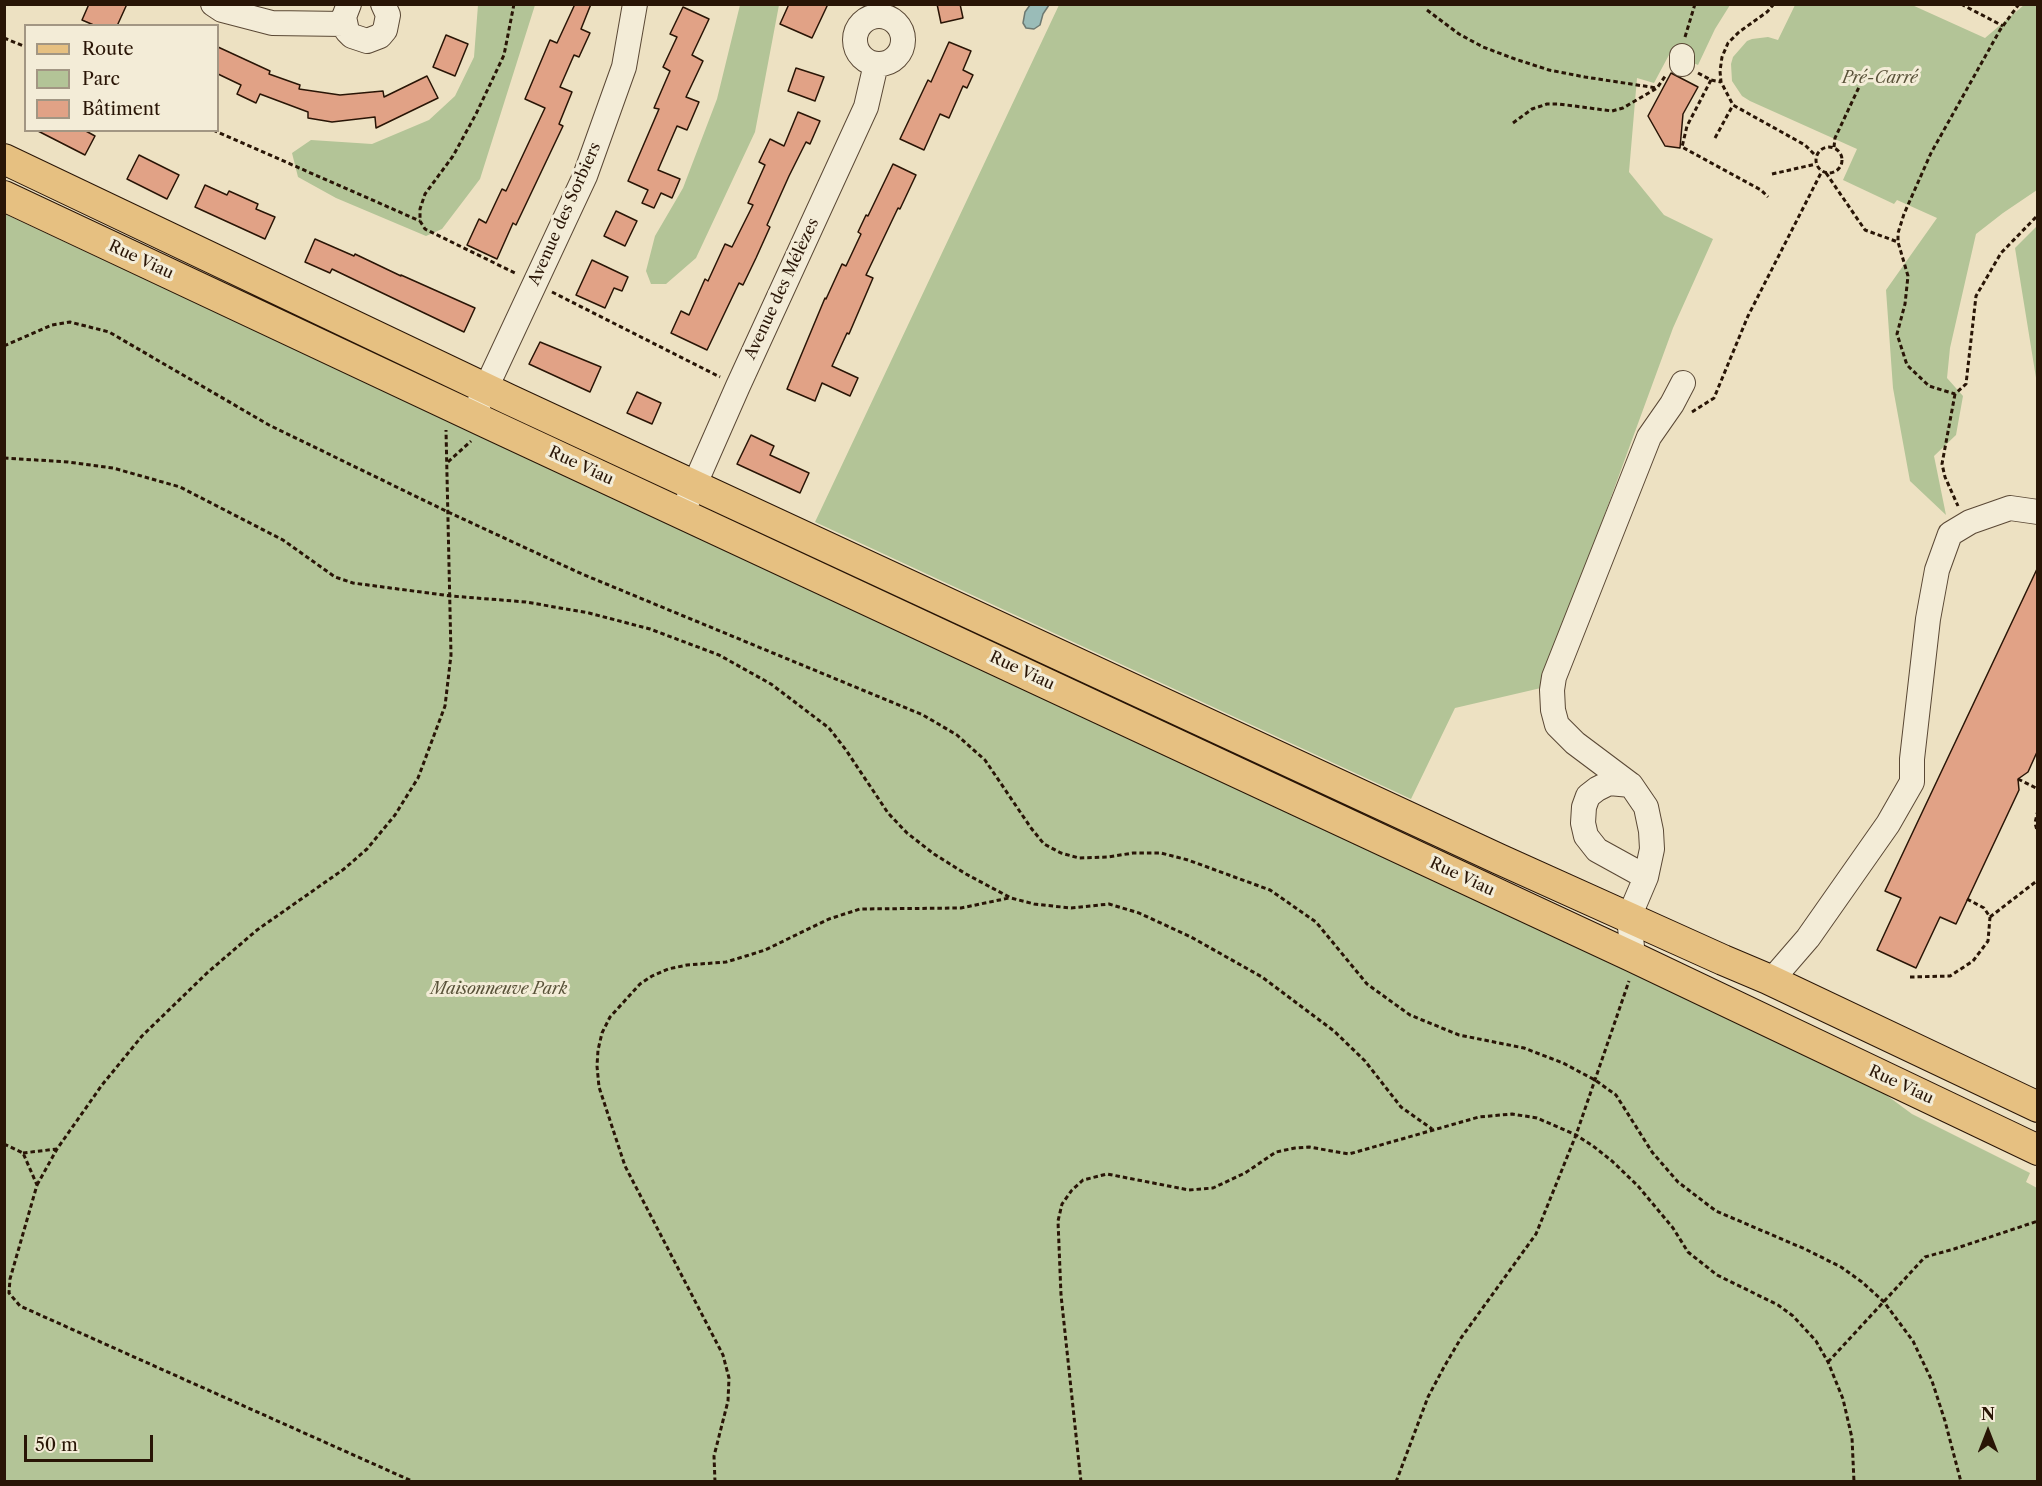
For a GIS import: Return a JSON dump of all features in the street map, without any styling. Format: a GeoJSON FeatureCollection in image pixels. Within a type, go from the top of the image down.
{"type":"FeatureCollection","features":[{"type":"Feature","properties":{"kind":"main road","name":"Rue Viau"},"geometry":{"type":"LineString","coordinates":[[4,159],[486,388],[1362,795],[1768,979],[2037,1107]]}},
{"type":"Feature","properties":{"kind":"main road","name":"Rue Viau"},"geometry":{"type":"LineString","coordinates":[[4,196],[463,428],[682,513],[1633,964],[1846,1058],[2037,1150]]}},
{"type":"Feature","properties":{"kind":"street"},"geometry":{"type":"LineString","coordinates":[[213,4],[222,10],[272,23],[347,14],[352,36],[366,41],[374,39],[385,30],[388,15],[383,4]]}},
{"type":"Feature","properties":{"kind":"street","name":"Avenue des Sorbiers"},"geometry":{"type":"LineString","coordinates":[[463,428],[486,388],[585,176],[624,67],[635,4]]}},
{"type":"Feature","properties":{"kind":"street","name":"Avenue des Mélèzes"},"geometry":{"type":"LineString","coordinates":[[682,513],[866,107],[876,64]]}},
{"type":"Feature","properties":{"kind":"street"},"geometry":{"type":"LineString","coordinates":[[1633,964],[1629,917],[1646,877],[1652,849],[1646,807],[1631,786],[1575,743],[1557,725],[1553,710],[1554,677],[1649,437],[1672,404],[1683,383]]}},
{"type":"Feature","properties":{"kind":"street"},"geometry":{"type":"LineString","coordinates":[[1768,979],[1776,975],[1808,938],[1888,824],[1912,782],[1912,759],[1928,618],[1937,570],[1950,534],[1968,523],[2010,508],[2037,512]]}},
{"type":"Feature","properties":{"kind":"street"},"geometry":{"type":"LineString","coordinates":[[1631,786],[1609,783],[1597,789],[1588,796],[1584,807],[1583,823],[1586,836],[1597,850],[1646,877]]}},
{"type":"Feature","properties":{"kind":"street"},"geometry":{"type":"LineString","coordinates":[[1846,1058],[1863,1024]]}},
{"type":"Feature","properties":{"kind":"path"},"geometry":{"type":"LineString","coordinates":[[514,4],[504,55],[453,156],[425,194],[420,209],[420,221],[425,229],[738,386]]}},
{"type":"Feature","properties":{"kind":"path"},"geometry":{"type":"LineString","coordinates":[[1682,60],[1685,33],[1695,4]]}},
{"type":"Feature","properties":{"kind":"path"},"geometry":{"type":"LineString","coordinates":[[1774,4],[1728,43],[1722,57],[1721,82],[1733,105],[1804,145],[1816,156]]}},
{"type":"Feature","properties":{"kind":"path"},"geometry":{"type":"LineString","coordinates":[[1961,4],[2003,26]]}},
{"type":"Feature","properties":{"kind":"path"},"geometry":{"type":"LineString","coordinates":[[1955,394],[1929,386],[1907,365],[1897,334],[1905,304],[1908,276],[1898,242],[1898,233],[1931,153],[2003,26],[2019,4]]}},
{"type":"Feature","properties":{"kind":"path"},"geometry":{"type":"LineString","coordinates":[[1427,10],[1460,34],[1515,59],[1567,74],[1658,88]]}},
{"type":"Feature","properties":{"kind":"path"},"geometry":{"type":"LineString","coordinates":[[4,38],[24,46]]}},
{"type":"Feature","properties":{"kind":"path"},"geometry":{"type":"LineString","coordinates":[[1513,123],[1532,109],[1547,104],[1612,111],[1623,108],[1658,88],[1676,61],[1682,60],[1711,80],[1721,82]]}},
{"type":"Feature","properties":{"kind":"path"},"geometry":{"type":"LineString","coordinates":[[1711,80],[1687,126],[1682,147],[1761,190],[1768,197]]}},
{"type":"Feature","properties":{"kind":"path"},"geometry":{"type":"LineString","coordinates":[[1834,147],[1835,138],[1860,86]]}},
{"type":"Feature","properties":{"kind":"path"},"geometry":{"type":"LineString","coordinates":[[1715,138],[1733,105]]}},
{"type":"Feature","properties":{"kind":"path"},"geometry":{"type":"LineString","coordinates":[[218,132],[420,221]]}},
{"type":"Feature","properties":{"kind":"path"},"geometry":{"type":"LineString","coordinates":[[1824,172],[1835,172],[1841,166],[1842,157],[1834,147],[1821,149],[1816,156],[1816,164],[1865,230],[1898,242]]}},
{"type":"Feature","properties":{"kind":"path"},"geometry":{"type":"LineString","coordinates":[[1772,174],[1816,164]]}},
{"type":"Feature","properties":{"kind":"path"},"geometry":{"type":"LineString","coordinates":[[1714,398],[1748,316],[1824,172]]}},
{"type":"Feature","properties":{"kind":"path"},"geometry":{"type":"LineString","coordinates":[[1968,523],[1954,500],[1942,464],[1955,394],[1966,384],[1976,296],[2001,253],[2037,214]]}},
{"type":"Feature","properties":{"kind":"path"},"geometry":{"type":"LineString","coordinates":[[4,346],[52,325],[70,322],[109,332],[269,425],[448,512],[592,579],[923,715],[957,735],[985,760],[1031,828],[1044,844],[1060,853],[1079,858],[1161,853],[1188,860],[1270,890],[1316,922],[1367,984],[1410,1015],[1460,1035],[1524,1048],[1563,1063],[1596,1080],[1616,1095],[1652,1152],[1678,1182],[1716,1210],[1841,1267],[1862,1282],[1884,1302],[1913,1341],[1932,1381],[1961,1482]]}},
{"type":"Feature","properties":{"kind":"path"},"geometry":{"type":"LineString","coordinates":[[448,462],[463,428]]}},
{"type":"Feature","properties":{"kind":"path"},"geometry":{"type":"LineString","coordinates":[[414,1482],[20,1306],[9,1293],[10,1279],[37,1185],[57,1149],[102,1084],[142,1036],[207,972],[257,930],[344,869],[373,842],[395,815],[418,778],[445,706],[451,655],[448,462],[463,428]]}},
{"type":"Feature","properties":{"kind":"path"},"geometry":{"type":"LineString","coordinates":[[4,458],[68,462],[113,468],[180,487],[283,540],[335,577],[353,583],[451,596],[526,602],[589,613],[650,628],[719,655],[771,684],[829,728],[888,813],[907,833],[934,854],[1011,898],[1034,904],[1071,908],[1109,904],[1139,913],[1201,943],[1262,977],[1334,1031],[1365,1061],[1401,1107],[1432,1129]]}},
{"type":"Feature","properties":{"kind":"path"},"geometry":{"type":"LineString","coordinates":[[2018,779],[2037,789]]}},
{"type":"Feature","properties":{"kind":"path"},"geometry":{"type":"LineString","coordinates":[[2037,810],[2035,823],[2037,834]]}},
{"type":"Feature","properties":{"kind":"path"},"geometry":{"type":"LineString","coordinates":[[1990,917],[2037,880]]}},
{"type":"Feature","properties":{"kind":"path"},"geometry":{"type":"LineString","coordinates":[[714,1482],[714,1456],[728,1401],[729,1377],[723,1355],[625,1166],[599,1087],[598,1050],[602,1033],[610,1017],[640,984],[668,969],[726,962],[746,957],[829,919],[860,909],[961,908],[1011,898]]}},
{"type":"Feature","properties":{"kind":"path"},"geometry":{"type":"LineString","coordinates":[[1910,977],[1950,976],[1974,961],[1988,941],[1990,917],[1984,908],[1967,899]]}},
{"type":"Feature","properties":{"kind":"path"},"geometry":{"type":"LineString","coordinates":[[1396,1482],[1428,1397],[1461,1338],[1536,1234],[1576,1136],[1633,964]]}},
{"type":"Feature","properties":{"kind":"path"},"geometry":{"type":"LineString","coordinates":[[1081,1482],[1061,1295],[1058,1221],[1062,1204],[1083,1180],[1107,1174],[1189,1191],[1213,1188],[1245,1173],[1276,1152],[1309,1147],[1349,1154],[1479,1117],[1512,1114],[1537,1118],[1576,1136],[1612,1161],[1638,1186],[1688,1252],[1717,1275],[1778,1305],[1793,1316],[1816,1341],[1828,1362],[1843,1399],[1852,1438],[1854,1482]]}},
{"type":"Feature","properties":{"kind":"path"},"geometry":{"type":"LineString","coordinates":[[4,1144],[24,1153],[57,1149]]}},
{"type":"Feature","properties":{"kind":"path"},"geometry":{"type":"LineString","coordinates":[[24,1153],[37,1185]]}},
{"type":"Feature","properties":{"kind":"path"},"geometry":{"type":"LineString","coordinates":[[1828,1362],[1925,1257],[1954,1250],[2037,1221]]}},
{"type":"Feature","properties":{"kind":"green space"},"geometry":{"type":"Polygon","coordinates":[[[478,5],[535,5],[480,179],[442,229],[426,236],[336,198],[298,177],[292,153],[311,140],[372,144],[429,120],[455,96],[474,57],[478,5]]]}},
{"type":"Feature","properties":{"kind":"green space"},"geometry":{"type":"Polygon","coordinates":[[[740,5],[779,5],[755,132],[696,258],[666,284],[651,284],[646,271],[655,236],[683,188],[717,99],[740,5]]]}},
{"type":"Feature","properties":{"kind":"green space"},"geometry":{"type":"Polygon","coordinates":[[[1059,5],[1730,5],[1715,29],[1698,65],[1670,53],[1654,83],[1637,78],[1629,172],[1664,215],[1713,239],[1673,328],[1541,688],[1455,708],[1411,799],[815,522],[1059,5]]]}},
{"type":"Feature","properties":{"kind":"green space","name":"Pré-Carré"},"geometry":{"type":"Polygon","coordinates":[[[1795,5],[1912,5],[1985,38],[2024,5],[2037,5],[2037,190],[1976,234],[1950,348],[1947,378],[1963,396],[1956,435],[1934,456],[1946,515],[1910,481],[1893,388],[1886,290],[1937,218],[1897,200],[1894,204],[1843,180],[1857,149],[1750,101],[1742,96],[1732,81],[1733,57],[1747,41],[1752,39],[1768,37],[1778,40],[1795,5]]]}},
{"type":"Feature","properties":{"kind":"green space","name":"Maisonneuve Park"},"geometry":{"type":"Polygon","coordinates":[[[5,214],[1866,1080],[1912,1114],[2030,1173],[2026,1182],[2037,1188],[2037,1481],[5,1481],[5,214]]]}},
{"type":"Feature","properties":{"kind":"green space"},"geometry":{"type":"Polygon","coordinates":[[[2037,226],[2037,384],[2015,248],[2037,226]]]}},
{"type":"Feature","properties":{"kind":"water"},"geometry":{"type":"Polygon","coordinates":[[[1030,5],[1049,5],[1040,25],[1034,29],[1026,28],[1023,23],[1025,12],[1030,5]]]}},
{"type":"Feature","properties":{"kind":"building"},"geometry":{"type":"Polygon","coordinates":[[[89,4],[127,4],[118,24],[91,24],[82,20],[89,4]]]}},
{"type":"Feature","properties":{"kind":"building"},"geometry":{"type":"Polygon","coordinates":[[[575,4],[591,4],[581,29],[590,33],[579,57],[574,55],[560,87],[572,92],[559,124],[563,126],[516,225],[513,223],[497,259],[467,245],[479,219],[486,223],[502,189],[506,191],[545,108],[525,99],[550,40],[557,43],[575,4]]]}},
{"type":"Feature","properties":{"kind":"building"},"geometry":{"type":"Polygon","coordinates":[[[789,4],[828,4],[812,38],[780,24],[789,4]]]}},
{"type":"Feature","properties":{"kind":"building"},"geometry":{"type":"Polygon","coordinates":[[[937,4],[960,4],[963,18],[941,23],[937,4]]]}},
{"type":"Feature","properties":{"kind":"building"},"geometry":{"type":"Polygon","coordinates":[[[683,7],[709,19],[692,55],[703,61],[686,97],[699,102],[687,130],[677,126],[658,170],[680,179],[672,198],[661,193],[654,208],[642,203],[648,190],[628,181],[659,109],[654,108],[670,71],[663,67],[677,37],[670,34],[683,7]]]}},
{"type":"Feature","properties":{"kind":"building"},"geometry":{"type":"Polygon","coordinates":[[[446,35],[468,44],[455,76],[433,67],[446,35]]]}},
{"type":"Feature","properties":{"kind":"building"},"geometry":{"type":"Polygon","coordinates":[[[949,42],[971,51],[963,70],[973,75],[967,88],[963,86],[949,118],[940,114],[924,150],[900,139],[928,80],[931,82],[949,42]]]}},
{"type":"Feature","properties":{"kind":"building"},"geometry":{"type":"Polygon","coordinates":[[[219,47],[270,71],[269,74],[300,85],[299,89],[340,95],[383,91],[384,97],[427,76],[438,98],[376,128],[375,117],[332,122],[308,118],[308,112],[260,94],[256,103],[237,94],[241,85],[219,74],[219,47]]]}},
{"type":"Feature","properties":{"kind":"building"},"geometry":{"type":"Polygon","coordinates":[[[796,68],[824,77],[815,101],[788,91],[796,68]]]}},
{"type":"Feature","properties":{"kind":"building"},"geometry":{"type":"Polygon","coordinates":[[[1671,73],[1698,87],[1683,114],[1680,148],[1665,146],[1648,116],[1671,73]]]}},
{"type":"Feature","properties":{"kind":"building"},"geometry":{"type":"Polygon","coordinates":[[[798,112],[820,121],[810,144],[806,142],[789,176],[767,225],[770,227],[743,285],[739,283],[707,350],[671,333],[681,311],[689,315],[705,279],[708,281],[725,244],[732,247],[753,205],[748,203],[765,165],[759,162],[770,139],[784,146],[798,112]]]}},
{"type":"Feature","properties":{"kind":"building"},"geometry":{"type":"Polygon","coordinates":[[[40,132],[88,132],[95,136],[85,155],[40,132]]]}},
{"type":"Feature","properties":{"kind":"building"},"geometry":{"type":"Polygon","coordinates":[[[139,155],[179,175],[167,199],[127,179],[139,155]]]}},
{"type":"Feature","properties":{"kind":"building"},"geometry":{"type":"Polygon","coordinates":[[[893,164],[916,175],[866,275],[873,278],[849,334],[847,333],[832,366],[858,378],[850,396],[822,383],[815,401],[787,389],[825,298],[842,264],[846,266],[861,234],[858,232],[893,164]]]}},
{"type":"Feature","properties":{"kind":"building"},"geometry":{"type":"Polygon","coordinates":[[[205,185],[227,195],[229,191],[258,204],[256,209],[275,217],[265,239],[195,207],[205,185]]]}},
{"type":"Feature","properties":{"kind":"building"},"geometry":{"type":"Polygon","coordinates":[[[616,211],[637,221],[625,246],[604,236],[616,211]]]}},
{"type":"Feature","properties":{"kind":"building"},"geometry":{"type":"Polygon","coordinates":[[[315,239],[354,256],[355,254],[475,308],[464,332],[332,269],[330,273],[305,262],[315,239]]]}},
{"type":"Feature","properties":{"kind":"building"},"geometry":{"type":"Polygon","coordinates":[[[592,260],[628,277],[622,291],[614,288],[605,308],[576,295],[592,260]]]}},
{"type":"Feature","properties":{"kind":"building"},"geometry":{"type":"Polygon","coordinates":[[[540,342],[601,367],[590,392],[529,364],[540,342]]]}},
{"type":"Feature","properties":{"kind":"building"},"geometry":{"type":"Polygon","coordinates":[[[637,392],[661,403],[652,424],[627,413],[637,392]]]}},
{"type":"Feature","properties":{"kind":"building"},"geometry":{"type":"Polygon","coordinates":[[[751,435],[774,446],[770,455],[809,473],[800,493],[737,464],[751,435]]]}},
{"type":"Feature","properties":{"kind":"building"},"geometry":{"type":"Polygon","coordinates":[[[2037,569],[2037,752],[2028,772],[2018,779],[2019,790],[1956,924],[1940,917],[1916,968],[1877,950],[1901,898],[1885,891],[2037,569]]]}}]}
